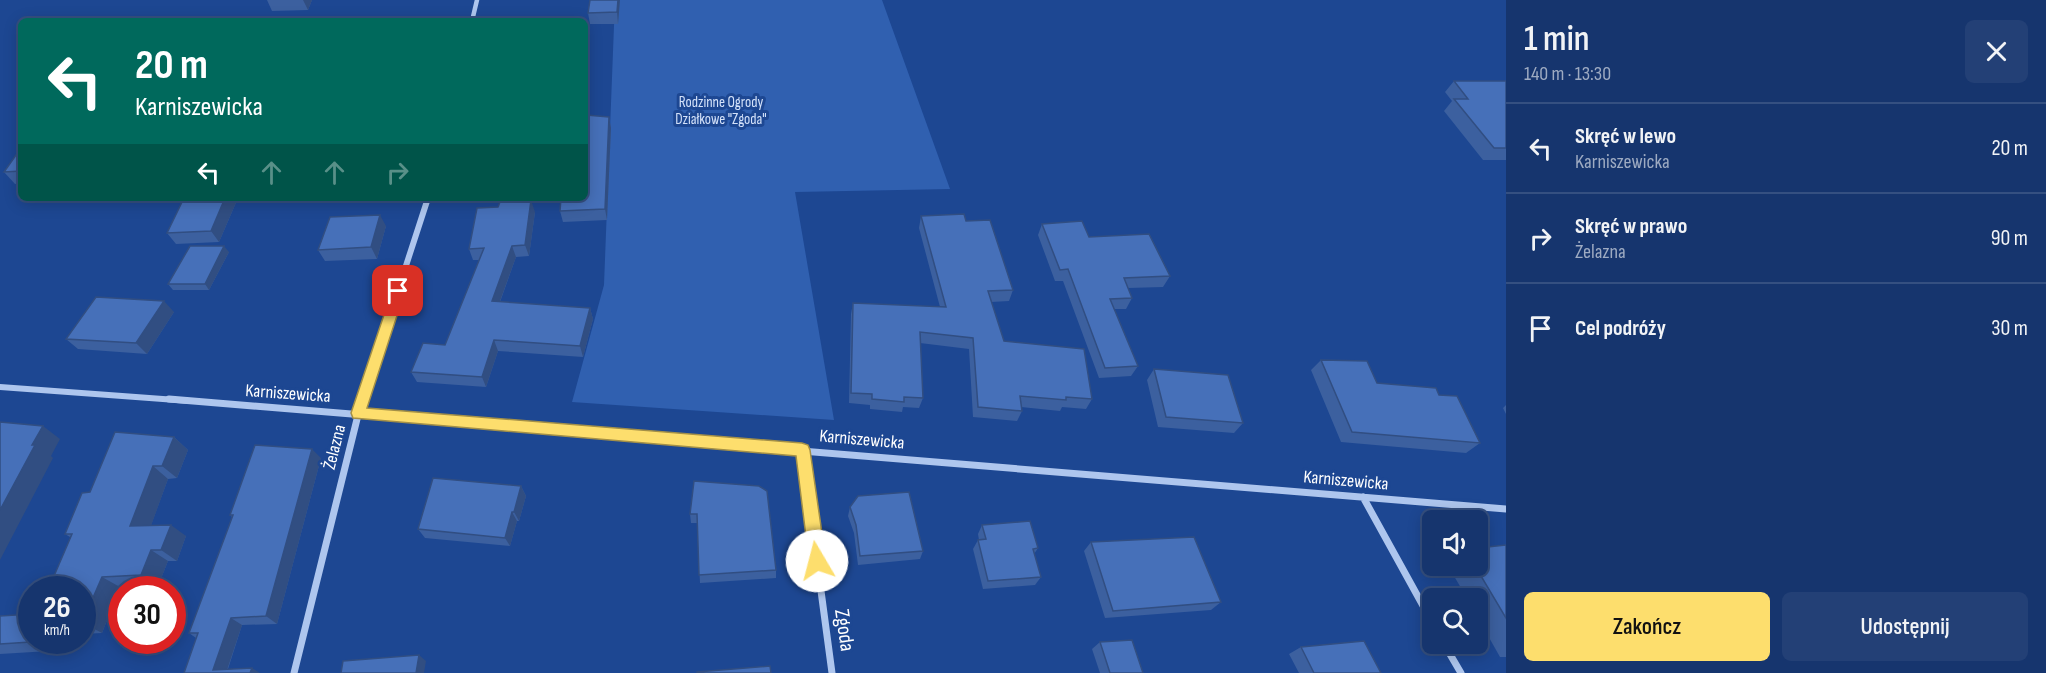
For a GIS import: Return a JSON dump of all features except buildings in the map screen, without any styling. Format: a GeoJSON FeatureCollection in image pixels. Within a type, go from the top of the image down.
{"type":"FeatureCollection","features":[{"type":"Feature","properties":{"kind":"street"},"geometry":{"type":"LineString","coordinates":[[473,18],[477,0]]}},
{"type":"Feature","properties":{"kind":"street","name":"Żelazna"},"geometry":{"type":"LineString","coordinates":[[294,673],[358,413],[428,201]]}},
{"type":"Feature","properties":{"kind":"street","name":"Karniszewicka"},"geometry":{"type":"LineString","coordinates":[[0,387],[358,413],[1506,509]]}},
{"type":"Feature","properties":{"kind":"street","name":"Zgoda"},"geometry":{"type":"LineString","coordinates":[[802,450],[832,673]]}},
{"type":"Feature","properties":{"kind":"street"},"geometry":{"type":"LineString","coordinates":[[1363,497],[1422,604]]}},
{"type":"Feature","properties":{"kind":"street"},"geometry":{"type":"LineString","coordinates":[[1450,654],[1461,673]]}},
{"type":"Feature","properties":{"kind":"green space","name":"Rodzinne Ogrody Działkowe \"Zgoda\""},"geometry":{"type":"Polygon","coordinates":[[[615,0],[882,0],[950,189],[795,192],[834,420],[572,402],[604,285],[615,0]]]}},
{"type":"Feature","properties":{"kind":"route"},"geometry":{"type":"LineString","coordinates":[[398,291],[358,413],[802,450],[817,561]]}}]}
